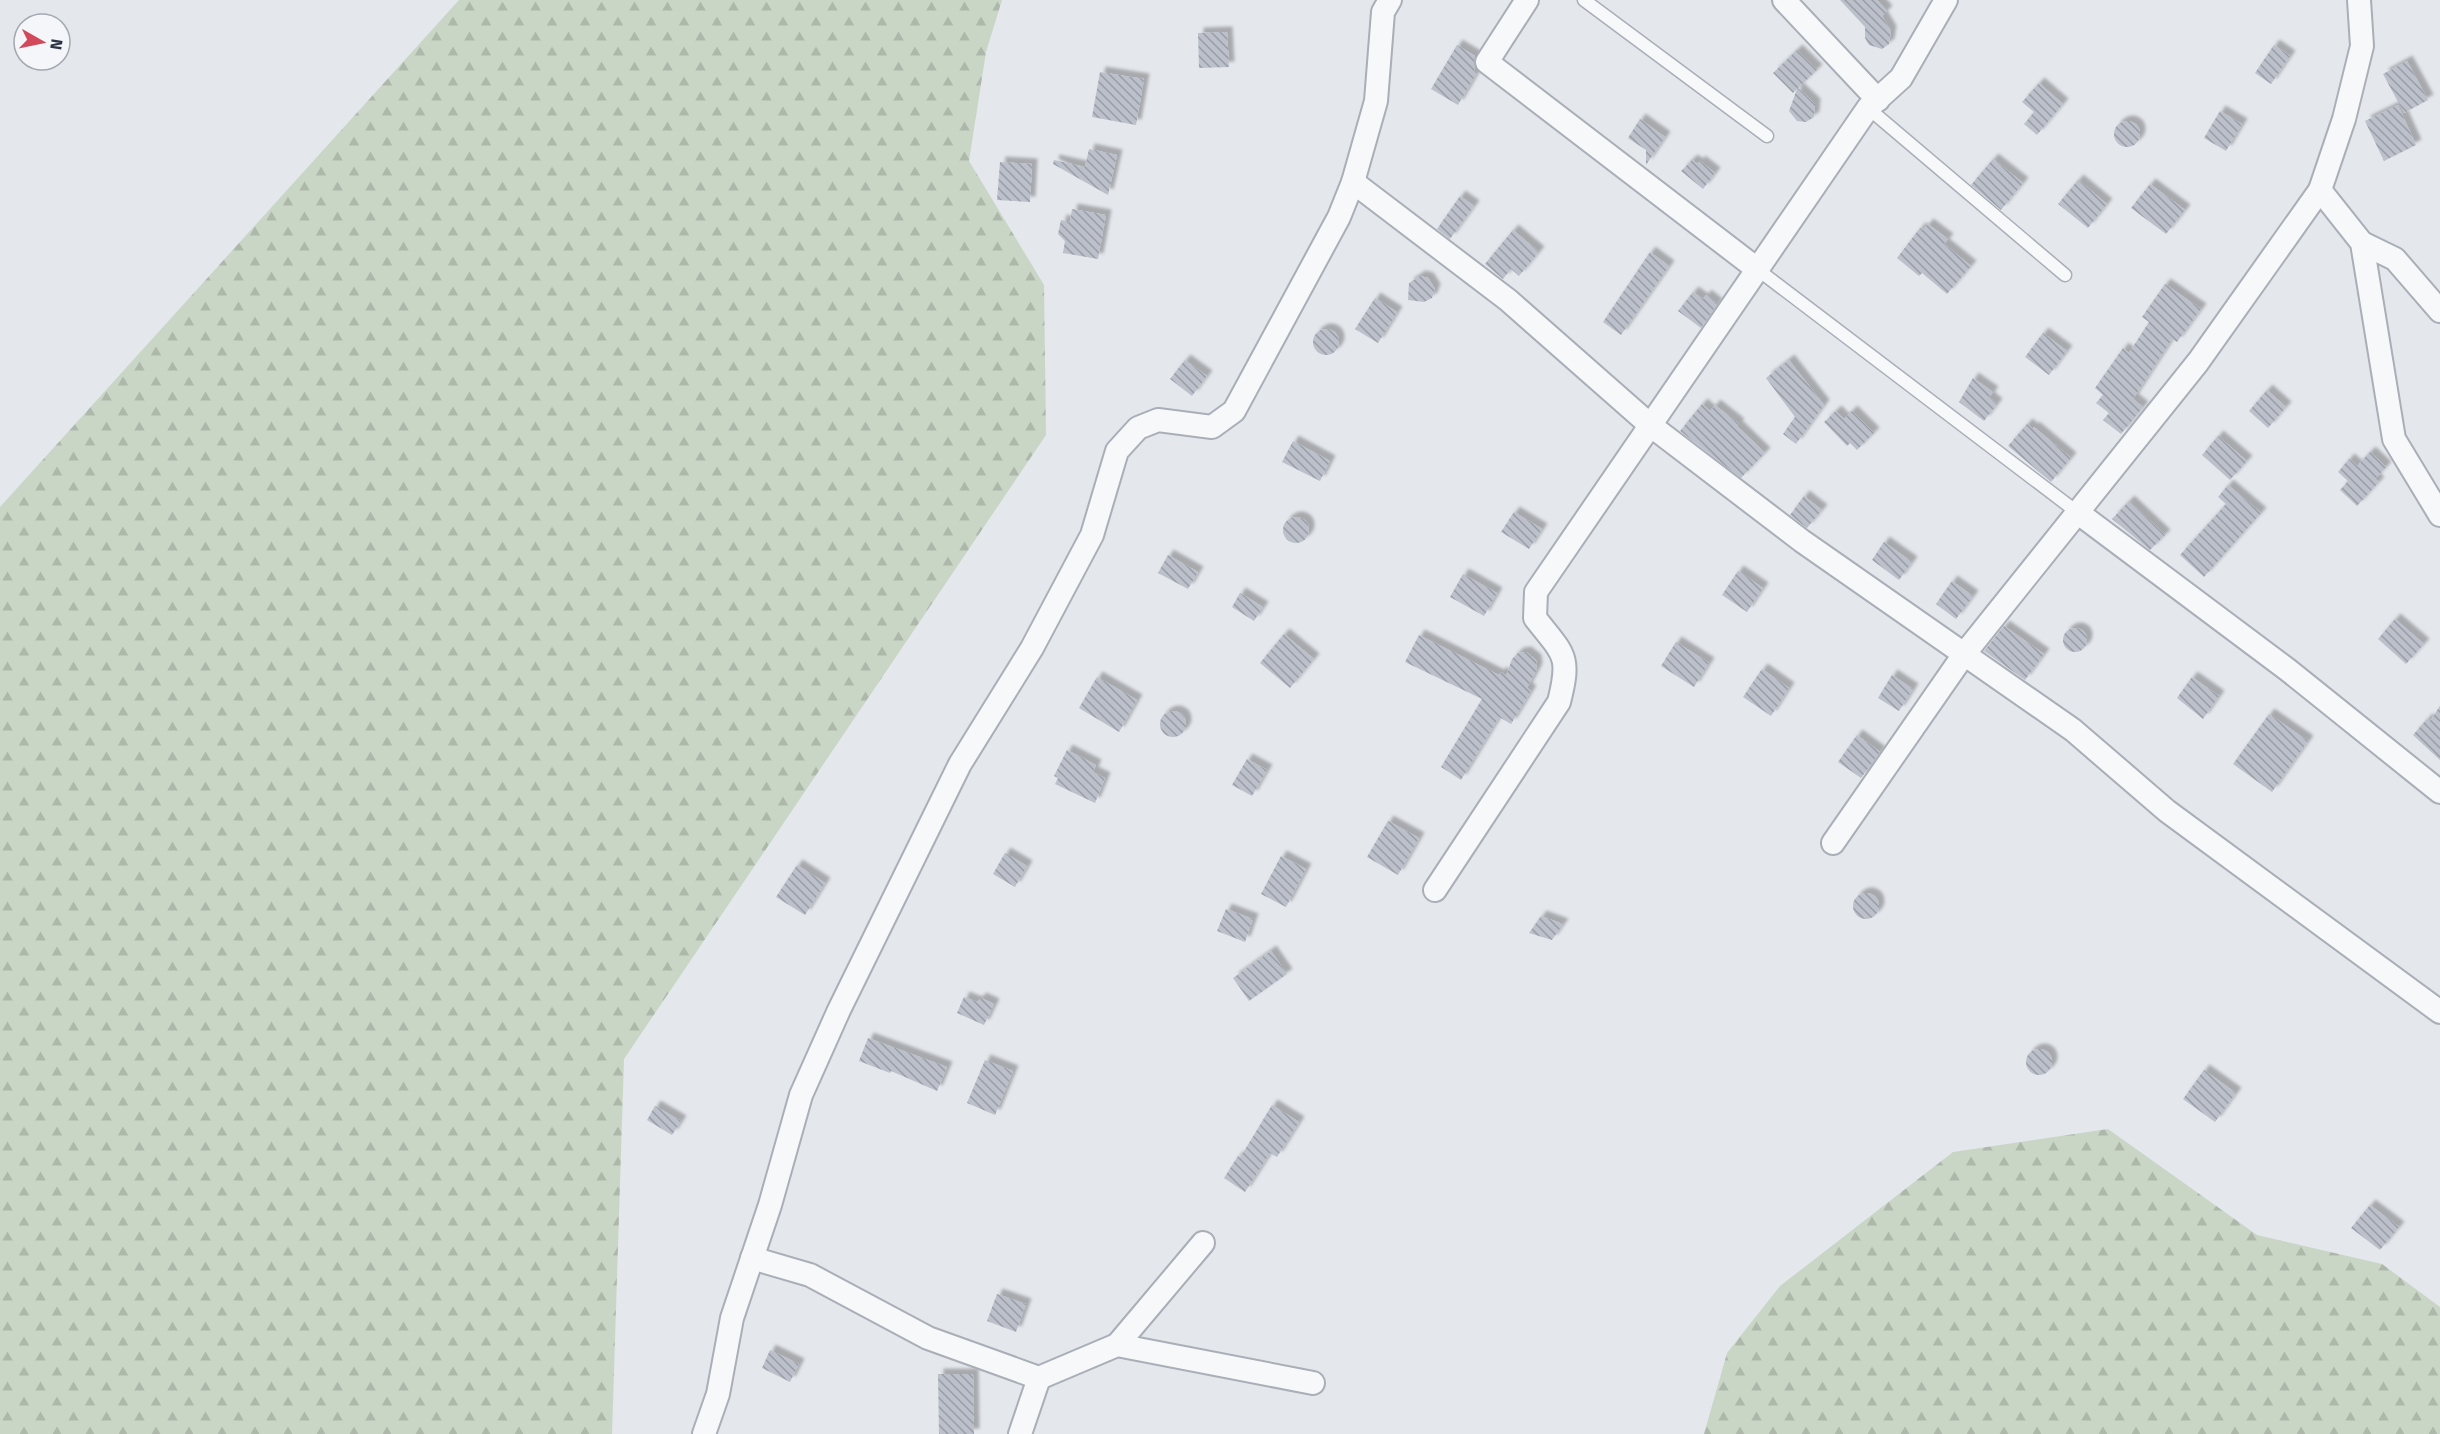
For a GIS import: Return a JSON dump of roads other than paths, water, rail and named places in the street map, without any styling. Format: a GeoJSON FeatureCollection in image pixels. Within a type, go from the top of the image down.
{"type":"FeatureCollection","features":[{"type":"Feature","properties":{"kind":"street"},"geometry":{"type":"LineString","coordinates":[[704,1434],[718,1394],[732,1318],[801,1095],[839,1010],[960,764],[1032,648],[1092,535],[1117,452],[1138,428],[1158,420],[1212,427],[1234,411],[1339,217],[1353,182],[1376,101],[1383,12],[1390,0]]}},
{"type":"Feature","properties":{"kind":"street"},"geometry":{"type":"LineString","coordinates":[[1527,0],[1487,62],[1757,270]]}},
{"type":"Feature","properties":{"kind":"street"},"geometry":{"type":"LineString","coordinates":[[1784,0],[1873,104]]}},
{"type":"Feature","properties":{"kind":"street"},"geometry":{"type":"LineString","coordinates":[[1435,890],[1559,702],[1566,675],[1563,654],[1535,618],[1536,592],[1873,104],[1901,78],[1946,0]]}},
{"type":"Feature","properties":{"kind":"street"},"geometry":{"type":"LineString","coordinates":[[1833,843],[1965,653],[2198,362],[2320,190],[2344,119],[2362,46],[2359,0]]}},
{"type":"Feature","properties":{"kind":"street"},"geometry":{"type":"LineString","coordinates":[[1353,182],[1508,300],[1650,425],[1802,541],[2073,730],[2167,811],[2440,1012]]}},
{"type":"Feature","properties":{"kind":"street"},"geometry":{"type":"LineString","coordinates":[[2320,190],[2362,243],[2395,259],[2440,311]]}},
{"type":"Feature","properties":{"kind":"street"},"geometry":{"type":"LineString","coordinates":[[2362,243],[2394,439],[2440,515]]}},
{"type":"Feature","properties":{"kind":"street"},"geometry":{"type":"LineString","coordinates":[[2077,512],[2288,670],[2440,792]]}},
{"type":"Feature","properties":{"kind":"street"},"geometry":{"type":"LineString","coordinates":[[752,1258],[810,1275],[928,1338],[1039,1378],[1117,1345],[1203,1243]]}},
{"type":"Feature","properties":{"kind":"street"},"geometry":{"type":"LineString","coordinates":[[1117,1345],[1313,1383]]}},
{"type":"Feature","properties":{"kind":"street"},"geometry":{"type":"LineString","coordinates":[[1020,1434],[1039,1378]]}},
{"type":"Feature","properties":{"kind":"lane"},"geometry":{"type":"LineString","coordinates":[[1584,0],[1767,136]]}},
{"type":"Feature","properties":{"kind":"lane"},"geometry":{"type":"LineString","coordinates":[[1873,104],[2065,275]]}},
{"type":"Feature","properties":{"kind":"lane"},"geometry":{"type":"LineString","coordinates":[[1757,270],[2077,512]]}}]}
